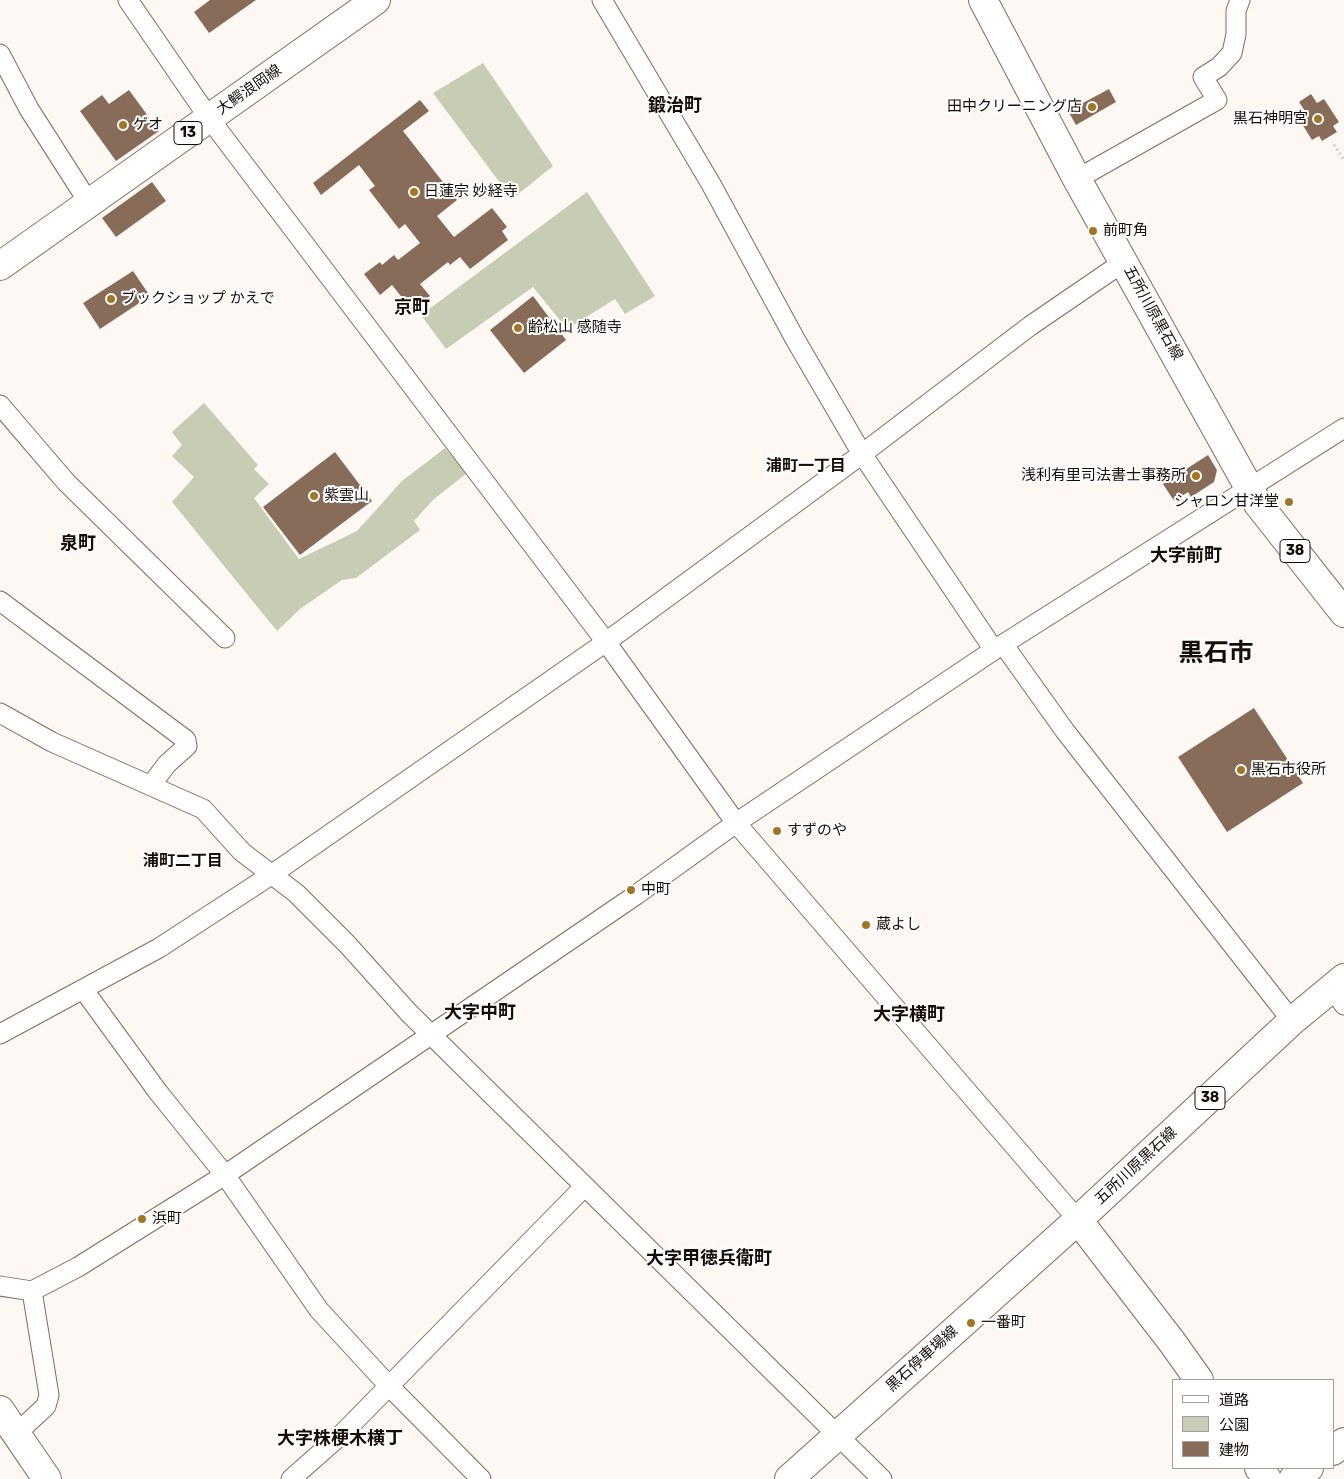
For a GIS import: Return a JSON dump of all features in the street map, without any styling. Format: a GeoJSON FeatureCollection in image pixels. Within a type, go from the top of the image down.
{"type":"FeatureCollection","features":[{"type":"Feature","properties":{"kind":"main road","name":"大鰐浪岡線"},"geometry":{"type":"LineString","coordinates":[[0,266],[376,0]]}},
{"type":"Feature","properties":{"kind":"main road","name":"五所川原黒石線"},"geometry":{"type":"LineString","coordinates":[[983,0],[1077,179],[1125,261],[1258,504],[1344,613]]}},
{"type":"Feature","properties":{"kind":"main road","name":"五所川原黒石線"},"geometry":{"type":"LineString","coordinates":[[1078,1220],[1292,1021],[1340,990]]}},
{"type":"Feature","properties":{"kind":"main road"},"geometry":{"type":"LineString","coordinates":[[1078,1220],[1198,1379]]}},
{"type":"Feature","properties":{"kind":"main road","name":"黒石停車場線"},"geometry":{"type":"LineString","coordinates":[[789,1479],[1078,1220]]}},
{"type":"Feature","properties":{"kind":"main road"},"geometry":{"type":"LineString","coordinates":[[0,1410],[47,1479]]}},
{"type":"Feature","properties":{"kind":"main road"},"geometry":{"type":"LineString","coordinates":[[1293,1479],[1308,1469]]}},
{"type":"Feature","properties":{"kind":"street"},"geometry":{"type":"LineString","coordinates":[[128,0],[209,118],[606,642],[736,822],[1078,1220]]}},
{"type":"Feature","properties":{"kind":"street"},"geometry":{"type":"LineString","coordinates":[[602,0],[711,184],[795,339],[862,454],[999,647],[1292,1021]]}},
{"type":"Feature","properties":{"kind":"street"},"geometry":{"type":"LineString","coordinates":[[1077,179],[1217,100],[1203,77],[1219,67],[1232,53],[1236,34],[1236,11],[1240,0]]}},
{"type":"Feature","properties":{"kind":"street"},"geometry":{"type":"LineString","coordinates":[[0,54],[29,109],[88,204]]}},
{"type":"Feature","properties":{"kind":"street"},"geometry":{"type":"LineString","coordinates":[[0,1034],[159,948],[272,875],[606,642],[862,454],[1030,326],[1125,261]]}},
{"type":"Feature","properties":{"kind":"street"},"geometry":{"type":"LineString","coordinates":[[0,405],[66,482],[226,638]]}},
{"type":"Feature","properties":{"kind":"street"},"geometry":{"type":"LineString","coordinates":[[0,1286],[32,1291],[78,1267],[225,1175],[636,895],[736,822],[999,647],[1248,487],[1344,428]]}},
{"type":"Feature","properties":{"kind":"street"},"geometry":{"type":"LineString","coordinates":[[0,601],[186,740],[186,746],[167,764],[151,785]]}},
{"type":"Feature","properties":{"kind":"street"},"geometry":{"type":"LineString","coordinates":[[0,712],[52,742],[203,809],[242,852],[303,900],[347,944],[409,1013],[432,1033],[584,1187],[882,1479]]}},
{"type":"Feature","properties":{"kind":"street"},"geometry":{"type":"LineString","coordinates":[[83,990],[158,1092],[225,1175],[319,1310],[389,1386],[481,1479]]}},
{"type":"Feature","properties":{"kind":"street"},"geometry":{"type":"LineString","coordinates":[[291,1479],[342,1434],[584,1187]]}},
{"type":"Feature","properties":{"kind":"street"},"geometry":{"type":"LineString","coordinates":[[16,1434],[46,1406],[49,1395],[32,1291]]}},
{"type":"Feature","properties":{"kind":"path"},"geometry":{"type":"LineString","coordinates":[[1334,145],[1344,160]]}},
{"type":"Feature","properties":{"kind":"green space"},"geometry":{"type":"Polygon","coordinates":[[[483,63],[553,166],[512,199],[433,93],[483,63]]]}},
{"type":"Feature","properties":{"kind":"green space"},"geometry":{"type":"Polygon","coordinates":[[[587,192],[655,296],[625,314],[615,299],[567,329],[533,287],[446,349],[421,315],[587,192]]]}},
{"type":"Feature","properties":{"kind":"green space"},"geometry":{"type":"Polygon","coordinates":[[[204,403],[258,465],[254,469],[269,484],[254,498],[299,559],[357,531],[402,481],[445,448],[467,473],[433,500],[414,521],[420,530],[356,578],[342,580],[300,609],[277,631],[172,502],[194,477],[172,456],[182,445],[172,432],[204,403]]]}},
{"type":"Feature","properties":{"kind":"building"},"geometry":{"type":"Polygon","coordinates":[[[210,0],[256,0],[209,33],[194,12],[210,0]]]}},
{"type":"Feature","properties":{"kind":"building","name":"田中クリーニング店"},"geometry":{"type":"Polygon","coordinates":[[[1109,89],[1116,102],[1076,125],[1068,111],[1109,89]]]}},
{"type":"Feature","properties":{"kind":"building","name":"ゲオ"},"geometry":{"type":"Polygon","coordinates":[[[129,90],[159,131],[116,161],[80,111],[102,95],[109,104],[129,90]]]}},
{"type":"Feature","properties":{"kind":"building","name":"黒石神明宮"},"geometry":{"type":"Polygon","coordinates":[[[1311,94],[1317,103],[1324,99],[1339,122],[1333,126],[1337,132],[1322,141],[1319,136],[1312,140],[1297,116],[1305,111],[1299,102],[1311,94]]]}},
{"type":"Feature","properties":{"kind":"building"},"geometry":{"type":"Polygon","coordinates":[[[420,100],[429,111],[403,131],[457,200],[437,216],[454,237],[492,208],[507,227],[502,231],[508,240],[470,269],[460,257],[450,265],[448,262],[420,284],[430,296],[412,310],[392,285],[380,295],[364,274],[380,262],[382,265],[394,255],[398,260],[420,243],[405,224],[399,229],[369,190],[375,186],[359,165],[321,195],[313,183],[420,100]]]}},
{"type":"Feature","properties":{"kind":"building"},"geometry":{"type":"Polygon","coordinates":[[[152,182],[166,201],[116,237],[102,218],[152,182]]]}},
{"type":"Feature","properties":{"kind":"building"},"geometry":{"type":"Polygon","coordinates":[[[133,271],[150,296],[100,329],[83,303],[133,271]]]}},
{"type":"Feature","properties":{"kind":"building"},"geometry":{"type":"Polygon","coordinates":[[[533,296],[566,340],[524,373],[490,330],[533,296]]]}},
{"type":"Feature","properties":{"kind":"building"},"geometry":{"type":"Polygon","coordinates":[[[335,452],[372,501],[300,555],[263,507],[335,452]]]}},
{"type":"Feature","properties":{"kind":"building","name":"浅利有里司法書士事務所"},"geometry":{"type":"Polygon","coordinates":[[[1208,455],[1217,470],[1214,482],[1191,497],[1188,492],[1174,501],[1163,484],[1208,455]]]}},
{"type":"Feature","properties":{"kind":"building","name":"黒石市役所"},"geometry":{"type":"Polygon","coordinates":[[[1254,708],[1303,783],[1227,832],[1178,757],[1254,708]]]}},
{"type":"Feature","properties":{"kind":"place","name":"田中クリーニング店"},"geometry":{"type":"Point","coordinates":[1092,107]}},
{"type":"Feature","properties":{"kind":"place","name":"黒石神明宮"},"geometry":{"type":"Point","coordinates":[1318,119]}},
{"type":"Feature","properties":{"kind":"place","name":"ゲオ"},"geometry":{"type":"Point","coordinates":[123,125]}},
{"type":"Feature","properties":{"kind":"place","name":"日蓮宗 妙経寺"},"geometry":{"type":"Point","coordinates":[414,192]}},
{"type":"Feature","properties":{"kind":"place","name":"前町角"},"geometry":{"type":"Point","coordinates":[1093,231]}},
{"type":"Feature","properties":{"kind":"place","name":"ブックショップ かえで"},"geometry":{"type":"Point","coordinates":[111,299]}},
{"type":"Feature","properties":{"kind":"place","name":"齢松山 感随寺"},"geometry":{"type":"Point","coordinates":[518,328]}},
{"type":"Feature","properties":{"kind":"place","name":"浅利有里司法書士事務所"},"geometry":{"type":"Point","coordinates":[1196,476]}},
{"type":"Feature","properties":{"kind":"place","name":"紫雲山"},"geometry":{"type":"Point","coordinates":[314,496]}},
{"type":"Feature","properties":{"kind":"place","name":"シャロン甘洋堂"},"geometry":{"type":"Point","coordinates":[1289,502]}},
{"type":"Feature","properties":{"kind":"place","name":"黒石市役所"},"geometry":{"type":"Point","coordinates":[1241,770]}},
{"type":"Feature","properties":{"kind":"place","name":"すずのや"},"geometry":{"type":"Point","coordinates":[777,831]}},
{"type":"Feature","properties":{"kind":"place","name":"中町"},"geometry":{"type":"Point","coordinates":[631,890]}},
{"type":"Feature","properties":{"kind":"place","name":"蔵よし"},"geometry":{"type":"Point","coordinates":[866,925]}},
{"type":"Feature","properties":{"kind":"place","name":"浜町"},"geometry":{"type":"Point","coordinates":[142,1219]}},
{"type":"Feature","properties":{"kind":"place","name":"一番町"},"geometry":{"type":"Point","coordinates":[971,1323]}},
{"type":"Feature","properties":{"kind":"district","name":"鍛治町"},"geometry":{"type":"Point","coordinates":[675,106]}},
{"type":"Feature","properties":{"kind":"district","name":"京町"},"geometry":{"type":"Point","coordinates":[412,308]}},
{"type":"Feature","properties":{"kind":"district","name":"浦町一丁目"},"geometry":{"type":"Point","coordinates":[806,466]}},
{"type":"Feature","properties":{"kind":"district","name":"泉町"},"geometry":{"type":"Point","coordinates":[78,544]}},
{"type":"Feature","properties":{"kind":"district","name":"大字前町"},"geometry":{"type":"Point","coordinates":[1186,556]}},
{"type":"Feature","properties":{"kind":"district","name":"黒石市"},"geometry":{"type":"Point","coordinates":[1216,654]}},
{"type":"Feature","properties":{"kind":"district","name":"浦町二丁目"},"geometry":{"type":"Point","coordinates":[183,861]}},
{"type":"Feature","properties":{"kind":"district","name":"大字中町"},"geometry":{"type":"Point","coordinates":[480,1013]}},
{"type":"Feature","properties":{"kind":"district","name":"大字横町"},"geometry":{"type":"Point","coordinates":[909,1015]}},
{"type":"Feature","properties":{"kind":"district","name":"大字甲徳兵衛町"},"geometry":{"type":"Point","coordinates":[709,1259]}},
{"type":"Feature","properties":{"kind":"district","name":"大字株梗木横丁"},"geometry":{"type":"Point","coordinates":[340,1439]}}]}
